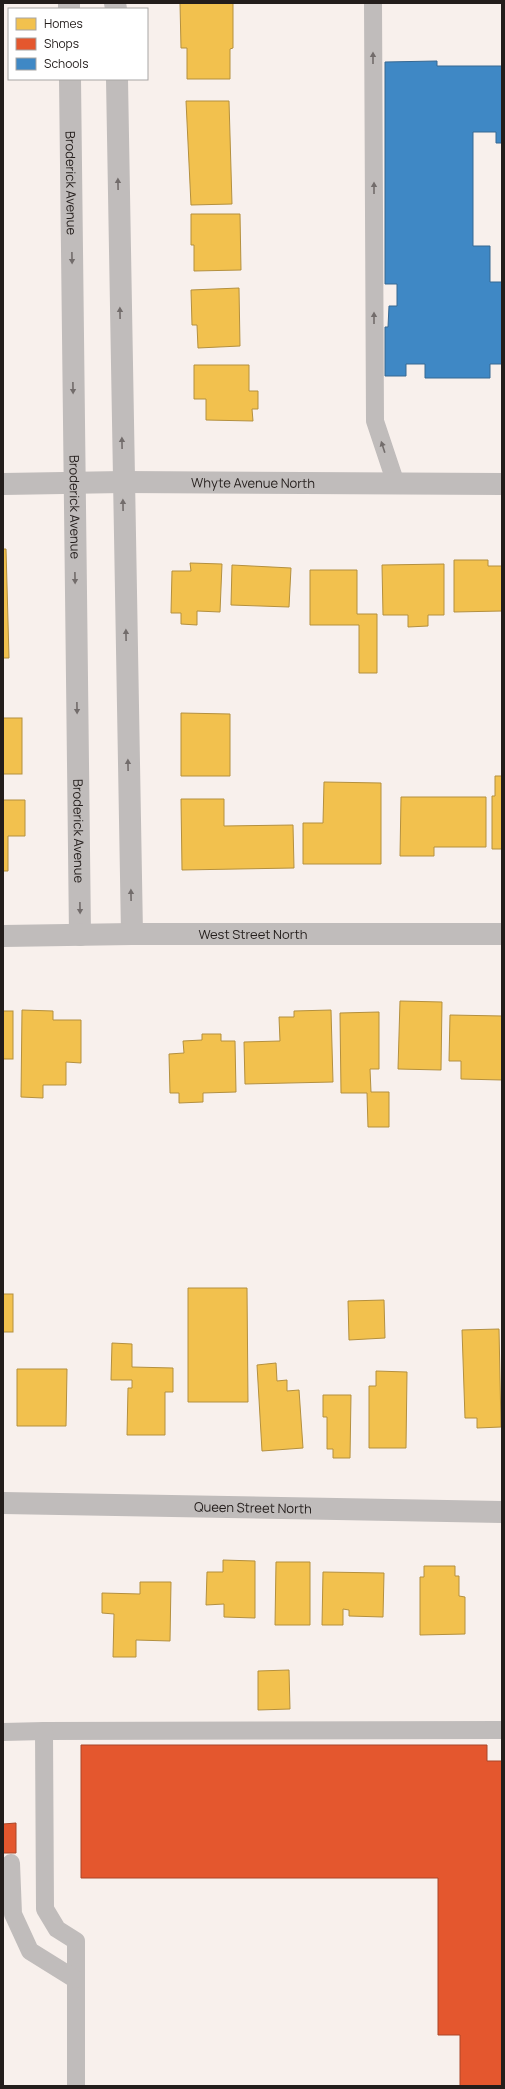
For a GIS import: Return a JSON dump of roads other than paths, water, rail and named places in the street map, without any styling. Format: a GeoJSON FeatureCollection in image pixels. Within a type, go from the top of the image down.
{"type":"FeatureCollection","features":[{"type":"Feature","properties":{"kind":"street","name":"Broderick Avenue"},"geometry":{"type":"LineString","coordinates":[[70,80],[80,935]]}},
{"type":"Feature","properties":{"kind":"street"},"geometry":{"type":"LineString","coordinates":[[117,80],[132,934]]}},
{"type":"Feature","properties":{"kind":"street","name":"Whyte Avenue North"},"geometry":{"type":"LineString","coordinates":[[3,484],[123,482],[502,484]]}},
{"type":"Feature","properties":{"kind":"street","name":"West Street North"},"geometry":{"type":"LineString","coordinates":[[3,936],[132,934],[502,934]]}},
{"type":"Feature","properties":{"kind":"street","name":"Queen Street North"},"geometry":{"type":"LineString","coordinates":[[3,1503],[502,1512]]}},
{"type":"Feature","properties":{"kind":"lane"},"geometry":{"type":"LineString","coordinates":[[373,3],[375,421],[396,484]]}},
{"type":"Feature","properties":{"kind":"lane"},"geometry":{"type":"LineString","coordinates":[[3,1732],[502,1730]]}},
{"type":"Feature","properties":{"kind":"lane"},"geometry":{"type":"LineString","coordinates":[[44,1731],[45,1909],[57,1928],[76,1941],[76,2086]]}},
{"type":"Feature","properties":{"kind":"lane"},"geometry":{"type":"LineString","coordinates":[[11,1863],[13,1914],[30,1951],[75,1979]]}}]}
